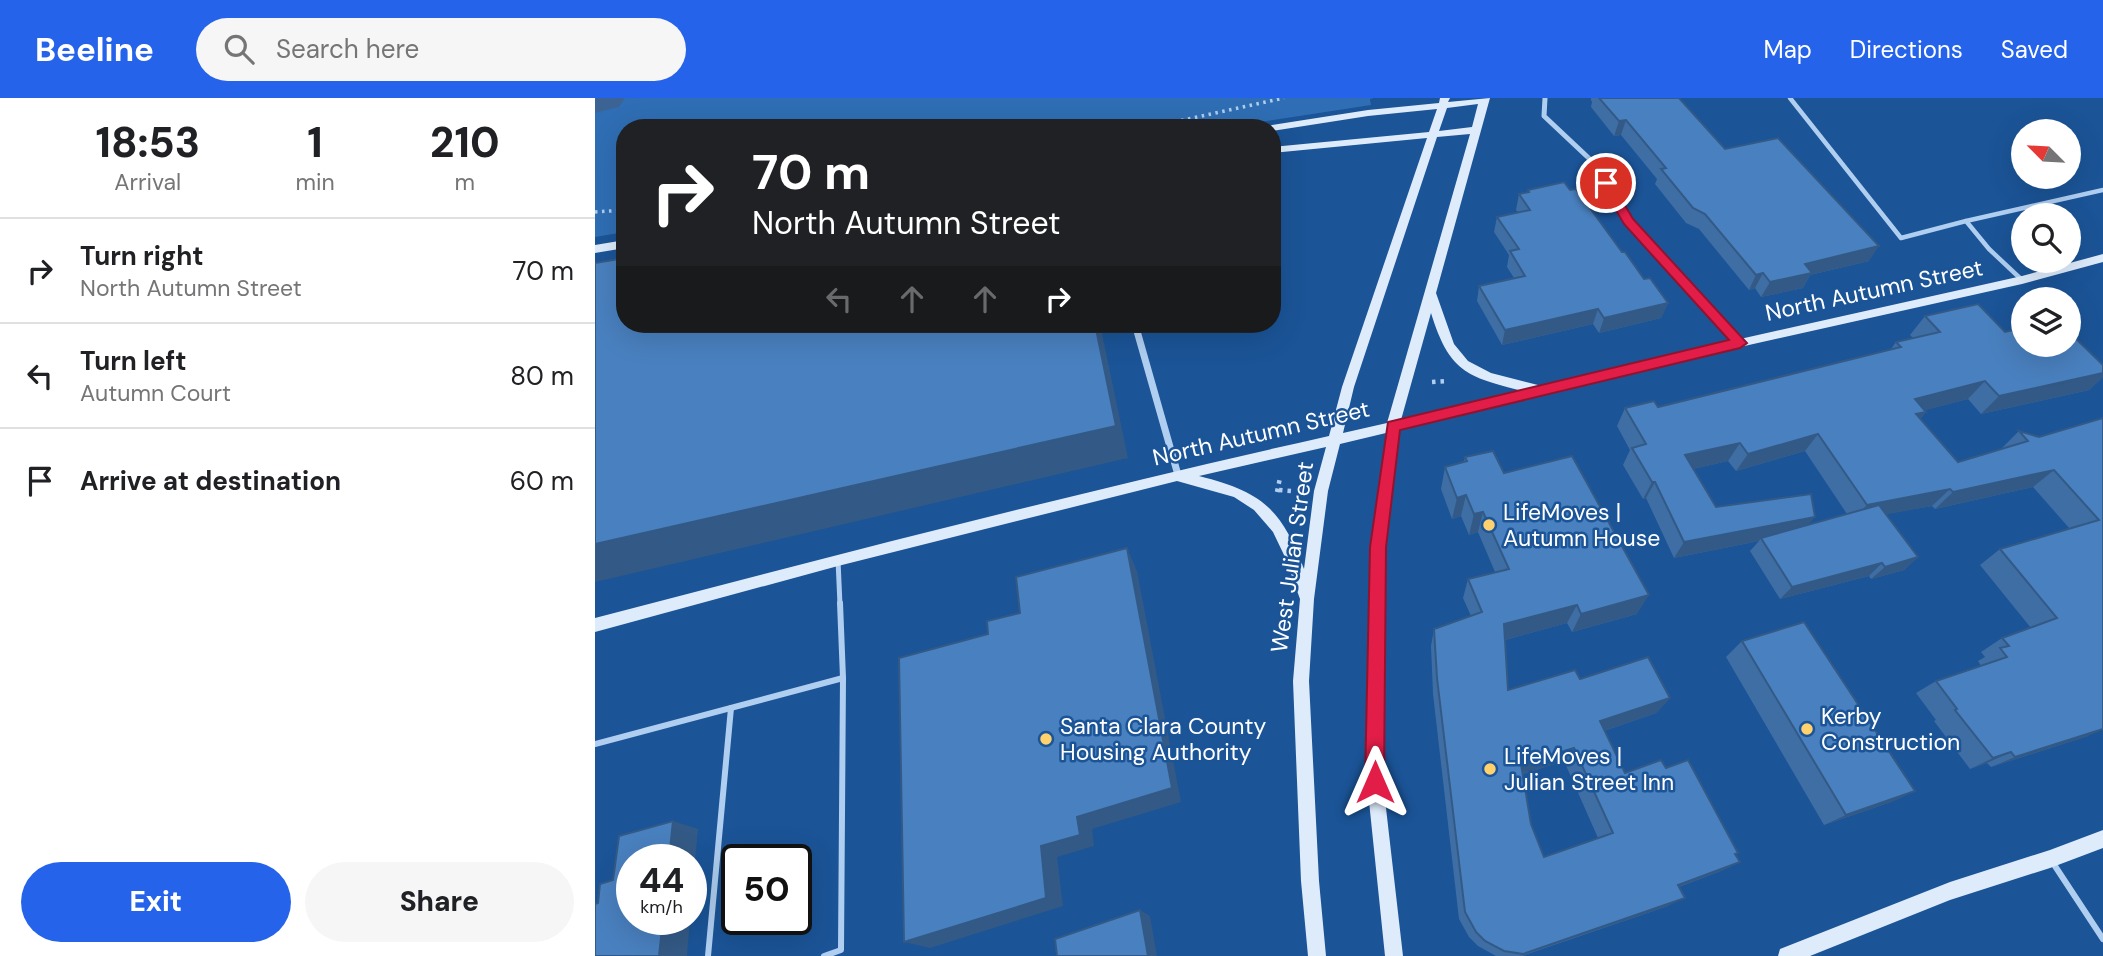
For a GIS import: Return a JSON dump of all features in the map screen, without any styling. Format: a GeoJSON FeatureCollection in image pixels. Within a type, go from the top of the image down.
{"type":"FeatureCollection","features":[{"type":"Feature","properties":{"kind":"main road"},"geometry":{"type":"LineString","coordinates":[[1281,127],[1443,102],[1485,100],[1393,426],[1378,547],[1375,782],[1395,956]]}},
{"type":"Feature","properties":{"kind":"main road","name":"West Julian Street"},"geometry":{"type":"LineString","coordinates":[[1317,956],[1310,881],[1301,681],[1307,599],[1321,491],[1347,387],[1443,102]]}},
{"type":"Feature","properties":{"kind":"main road"},"geometry":{"type":"LineString","coordinates":[[1281,148],[1476,130]]}},
{"type":"Feature","properties":{"kind":"main road"},"geometry":{"type":"LineString","coordinates":[[595,248],[616,245]]}},
{"type":"Feature","properties":{"kind":"main road","name":"North Autumn Street"},"geometry":{"type":"LineString","coordinates":[[595,625],[838,560],[1178,475],[2022,280],[2103,258]]}},
{"type":"Feature","properties":{"kind":"main road"},"geometry":{"type":"LineString","coordinates":[[1430,293],[1449,348],[1462,363],[1474,371],[1539,390]]}},
{"type":"Feature","properties":{"kind":"main road"},"geometry":{"type":"LineString","coordinates":[[1178,475],[1246,497],[1262,509],[1282,532],[1307,599]]}},
{"type":"Feature","properties":{"kind":"main road"},"geometry":{"type":"LineString","coordinates":[[1787,956],[1950,891],[2103,839]]}},
{"type":"Feature","properties":{"kind":"street"},"geometry":{"type":"LineString","coordinates":[[1545,98],[1544,116],[1595,164],[1628,221],[1740,343]]}},
{"type":"Feature","properties":{"kind":"street"},"geometry":{"type":"LineString","coordinates":[[1138,333],[1178,475]]}},
{"type":"Feature","properties":{"kind":"lane"},"geometry":{"type":"LineString","coordinates":[[1790,98],[1901,238],[2103,190]]}},
{"type":"Feature","properties":{"kind":"lane"},"geometry":{"type":"LineString","coordinates":[[1966,221],[1989,249],[2022,280]]}},
{"type":"Feature","properties":{"kind":"lane"},"geometry":{"type":"LineString","coordinates":[[824,956],[841,950],[843,678],[838,560]]}},
{"type":"Feature","properties":{"kind":"lane"},"geometry":{"type":"LineString","coordinates":[[595,744],[843,678]]}},
{"type":"Feature","properties":{"kind":"lane"},"geometry":{"type":"LineString","coordinates":[[708,956],[731,708]]}},
{"type":"Feature","properties":{"kind":"lane"},"geometry":{"type":"LineString","coordinates":[[2050,859],[2103,939]]}},
{"type":"Feature","properties":{"kind":"path"},"geometry":{"type":"LineString","coordinates":[[1196,119],[1284,98]]}},
{"type":"Feature","properties":{"kind":"path"},"geometry":{"type":"LineString","coordinates":[[595,212],[616,211]]}},
{"type":"Feature","properties":{"kind":"path"},"geometry":{"type":"LineString","coordinates":[[1432,382],[1447,381],[1445,390]]}},
{"type":"Feature","properties":{"kind":"path"},"geometry":{"type":"LineString","coordinates":[[1280,478],[1279,490],[1291,491]]}},
{"type":"Feature","properties":{"kind":"shaded area"},"geometry":{"type":"Polygon","coordinates":[[[595,98],[1374,98],[1370,99],[1371,105],[1280,119],[616,119],[616,234],[595,237],[595,98]]]}},
{"type":"Feature","properties":{"kind":"building"},"geometry":{"type":"Polygon","coordinates":[[[1599,98],[1679,98],[1725,149],[1778,138],[1879,246],[1805,264],[1812,273],[1770,282],[1763,273],[1756,275],[1705,214],[1693,208],[1661,169],[1666,168],[1626,120],[1619,121],[1599,98]]]}},
{"type":"Feature","properties":{"kind":"building"},"geometry":{"type":"Polygon","coordinates":[[[1564,182],[1570,190],[1576,189],[1622,252],[1625,252],[1644,279],[1650,278],[1668,303],[1604,318],[1598,309],[1505,330],[1479,286],[1525,276],[1510,251],[1519,249],[1497,217],[1530,210],[1519,194],[1564,182]]]}},
{"type":"Feature","properties":{"kind":"building"},"geometry":{"type":"Polygon","coordinates":[[[616,260],[616,333],[1097,333],[1116,426],[595,544],[595,263],[616,260]]]}},
{"type":"Feature","properties":{"kind":"building"},"geometry":{"type":"Polygon","coordinates":[[[1978,304],[2005,332],[2011,331],[2011,357],[2081,357],[2081,344],[2103,365],[2103,373],[1999,396],[1985,381],[1915,399],[1926,412],[1916,414],[1958,462],[2028,441],[2019,431],[2039,437],[2103,418],[2103,729],[2015,757],[2011,752],[1993,758],[1936,681],[2007,657],[2000,648],[2009,646],[2002,638],[2057,618],[2000,549],[2099,520],[2054,470],[1953,492],[1950,489],[1867,505],[1818,434],[1748,454],[1740,443],[1685,455],[1716,507],[1811,494],[1815,517],[1684,542],[1655,482],[1652,482],[1632,448],[1646,444],[1625,408],[1654,401],[1658,407],[1901,347],[1896,342],[1940,332],[1925,316],[1978,304]]]}},
{"type":"Feature","properties":{"kind":"building"},"geometry":{"type":"Polygon","coordinates":[[[1493,451],[1504,473],[1572,456],[1649,595],[1581,614],[1577,605],[1504,624],[1508,690],[1575,670],[1580,679],[1648,657],[1670,698],[1600,721],[1625,773],[1661,760],[1666,768],[1688,760],[1738,853],[1735,854],[1740,862],[1678,885],[1685,898],[1523,954],[1504,951],[1485,941],[1476,932],[1465,912],[1437,678],[1434,629],[1482,612],[1468,579],[1509,569],[1483,512],[1474,514],[1466,495],[1457,498],[1445,467],[1467,461],[1465,457],[1493,451]],[[1574,748],[1521,764],[1531,824],[1544,857],[1613,833],[1574,748]]]}},
{"type":"Feature","properties":{"kind":"building"},"geometry":{"type":"Polygon","coordinates":[[[1879,505],[1918,557],[1885,567],[1882,563],[1792,587],[1761,538],[1879,505]]]}},
{"type":"Feature","properties":{"kind":"building","name":"Santa Clara County Housing Authority"},"geometry":{"type":"Polygon","coordinates":[[[1127,548],[1172,788],[1077,817],[1080,835],[1041,846],[1046,898],[904,942],[899,658],[988,634],[987,621],[1020,613],[1016,577],[1127,548]]]}},
{"type":"Feature","properties":{"kind":"building","name":"Kerby Construction"},"geometry":{"type":"Polygon","coordinates":[[[1804,622],[1915,791],[1846,815],[1742,641],[1804,622]]]}},
{"type":"Feature","properties":{"kind":"building"},"geometry":{"type":"Polygon","coordinates":[[[673,821],[671,844],[618,844],[619,836],[673,821]]]}},
{"type":"Feature","properties":{"kind":"building"},"geometry":{"type":"Polygon","coordinates":[[[616,858],[616,935],[661,935],[659,956],[595,956],[595,904],[598,903],[600,884],[613,880],[616,858]]]}},
{"type":"Feature","properties":{"kind":"building"},"geometry":{"type":"Polygon","coordinates":[[[1140,910],[1148,956],[1057,956],[1055,939],[1140,910]]]}},
{"type":"Feature","properties":{"kind":"waterway"},"geometry":{"type":"LineString","coordinates":[[595,100],[604,98]]}},
{"type":"Feature","properties":{"kind":"place","name":"LifeMoves | Autumn House"},"geometry":{"type":"Point","coordinates":[1489,525]}},
{"type":"Feature","properties":{"kind":"place","name":"Kerby Construction"},"geometry":{"type":"Point","coordinates":[1807,729]}},
{"type":"Feature","properties":{"kind":"place","name":"Santa Clara County Housing Authority"},"geometry":{"type":"Point","coordinates":[1046,739]}},
{"type":"Feature","properties":{"kind":"place","name":"LifeMoves | Julian Street Inn"},"geometry":{"type":"Point","coordinates":[1490,769]}},
{"type":"Feature","properties":{"kind":"route"},"geometry":{"type":"LineString","coordinates":[[1375,782],[1378,547],[1393,426],[1740,343],[1628,221],[1606,183]]}}]}
